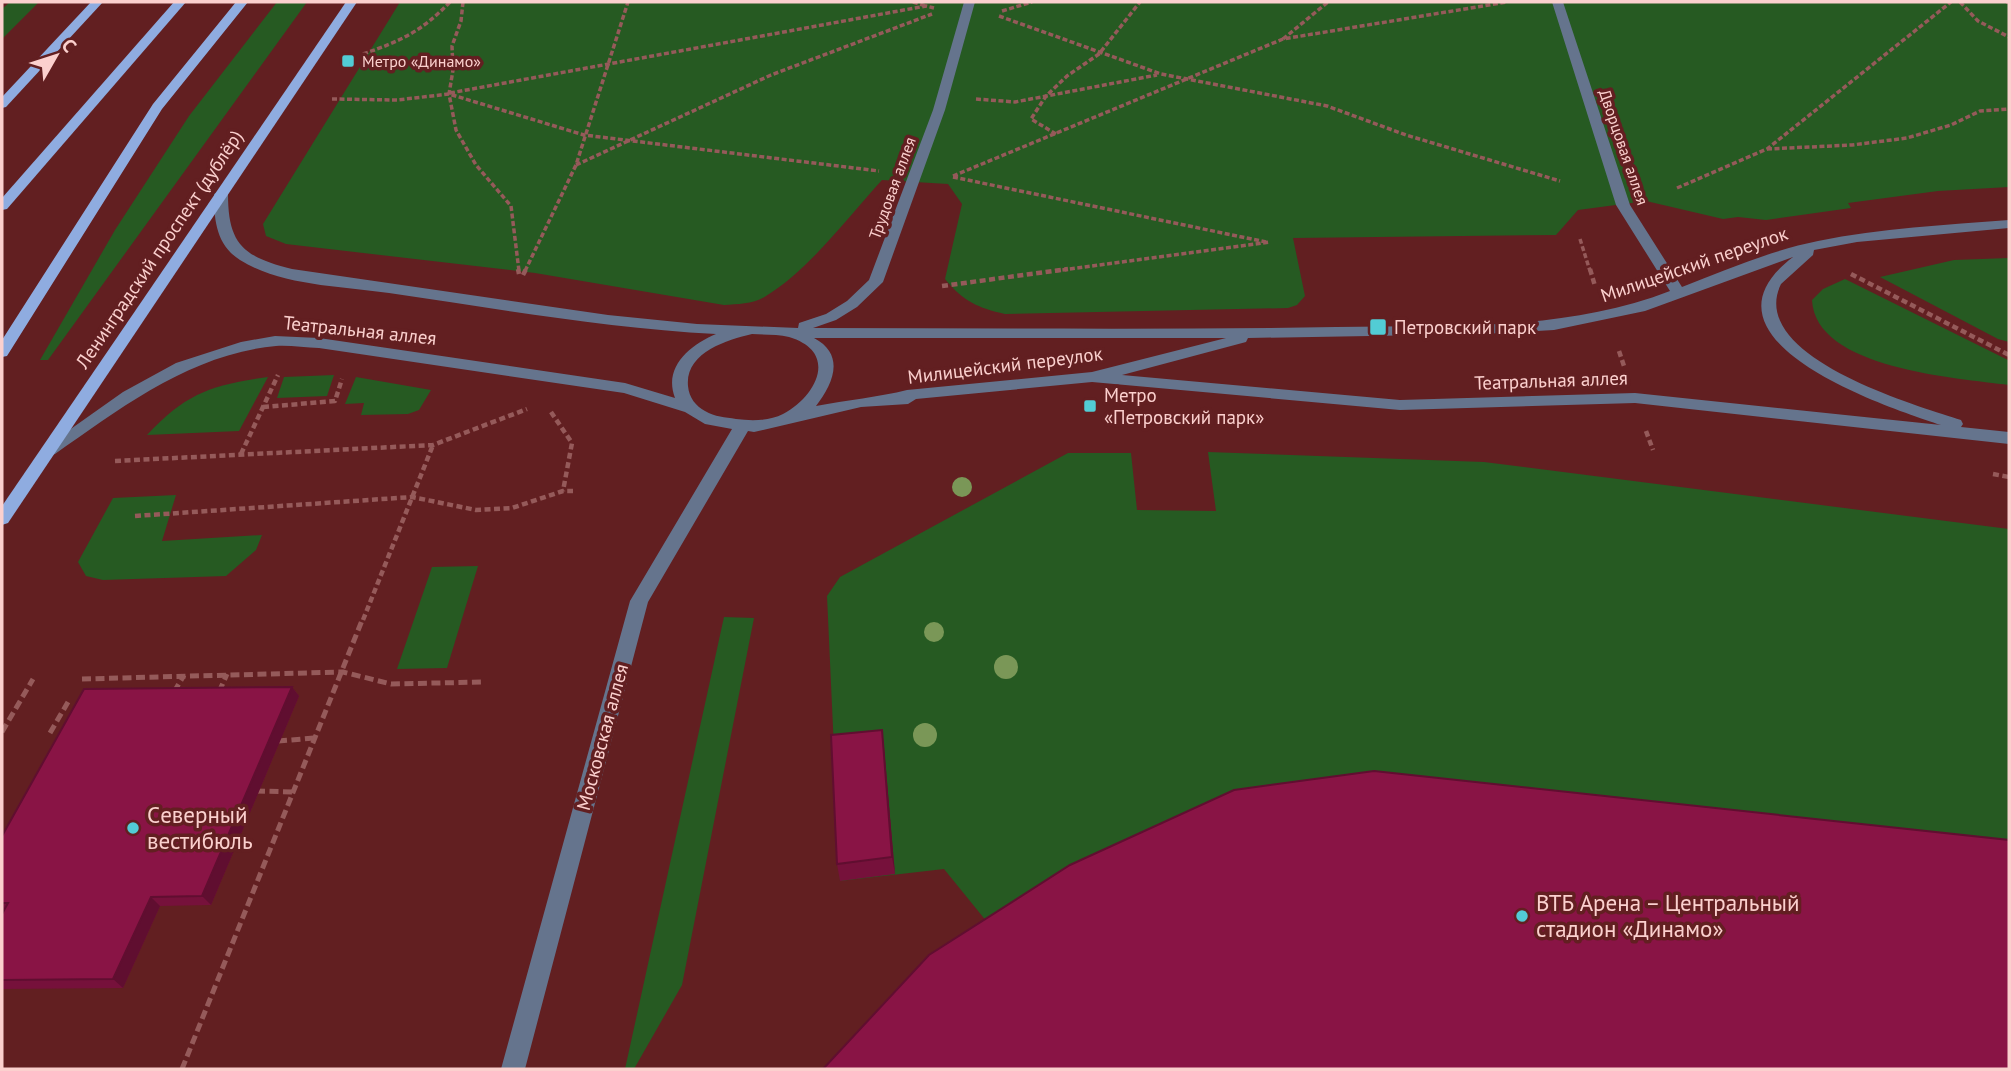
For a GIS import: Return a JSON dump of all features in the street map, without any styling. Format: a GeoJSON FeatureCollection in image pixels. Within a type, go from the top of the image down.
{"type":"FeatureCollection","features":[{"type":"Feature","properties":{"kind":"main road"},"geometry":{"type":"LineString","coordinates":[[2,104],[97,2]]}},
{"type":"Feature","properties":{"kind":"main road"},"geometry":{"type":"LineString","coordinates":[[2,206],[180,2]]}},
{"type":"Feature","properties":{"kind":"main road"},"geometry":{"type":"LineString","coordinates":[[2,352],[157,107],[242,2]]}},
{"type":"Feature","properties":{"kind":"main road","name":"Ленинградский проспект (дублёр)"},"geometry":{"type":"LineString","coordinates":[[2,519],[351,2]]}},
{"type":"Feature","properties":{"kind":"street","name":"Трудовая аллея"},"geometry":{"type":"LineString","coordinates":[[786,331],[831,317],[852,304],[876,282],[939,110],[969,2]]}},
{"type":"Feature","properties":{"kind":"street","name":"Дворцовая аллея"},"geometry":{"type":"LineString","coordinates":[[1558,2],[1623,205],[1679,293]]}},
{"type":"Feature","properties":{"kind":"street"},"geometry":{"type":"LineString","coordinates":[[221,194],[223,235],[239,253],[264,267],[602,320],[742,331],[786,331],[816,346],[828,363],[829,373],[821,394],[802,411],[788,418],[758,426],[742,427],[712,421],[690,408],[683,399],[680,379],[689,359],[710,342],[742,331]]}},
{"type":"Feature","properties":{"kind":"street","name":"Милицейский переулок"},"geometry":{"type":"LineString","coordinates":[[786,331],[1265,332],[1484,330],[1554,325],[1640,309],[1757,263],[1817,245],[1870,237],[2009,224]]}},
{"type":"Feature","properties":{"kind":"street"},"geometry":{"type":"LineString","coordinates":[[1817,245],[1782,273],[1772,286],[1768,300],[1772,321],[1785,341],[1811,363],[1844,382],[1882,399],[1987,434]]}},
{"type":"Feature","properties":{"kind":"street","name":"Милицейский переулок"},"geometry":{"type":"LineString","coordinates":[[788,418],[861,402],[1092,377],[1265,332]]}},
{"type":"Feature","properties":{"kind":"street","name":"Театральная аллея"},"geometry":{"type":"LineString","coordinates":[[49,450],[150,380],[189,362],[234,349],[278,341],[332,345],[612,386],[663,398],[690,408]]}},
{"type":"Feature","properties":{"kind":"street","name":"Театральная аллея"},"geometry":{"type":"LineString","coordinates":[[1092,377],[1400,405],[1635,398],[2009,438]]}},
{"type":"Feature","properties":{"kind":"street","name":"Московская аллея"},"geometry":{"type":"LineString","coordinates":[[513,1069],[639,601],[742,427]]}},
{"type":"Feature","properties":{"kind":"path"},"geometry":{"type":"LineString","coordinates":[[363,54],[403,40],[428,25],[450,2]]}},
{"type":"Feature","properties":{"kind":"path"},"geometry":{"type":"LineString","coordinates":[[463,2],[461,21],[452,46],[453,71],[449,94],[456,130],[476,165],[512,206],[520,282],[576,165],[628,2]]}},
{"type":"Feature","properties":{"kind":"path"},"geometry":{"type":"LineString","coordinates":[[576,165],[771,75],[942,10],[913,2]]}},
{"type":"Feature","properties":{"kind":"path"},"geometry":{"type":"LineString","coordinates":[[999,8],[1006,2]]}},
{"type":"Feature","properties":{"kind":"path"},"geometry":{"type":"LineString","coordinates":[[1032,2],[992,13],[1099,54],[1161,74],[1327,106],[1406,135],[1560,181]]}},
{"type":"Feature","properties":{"kind":"path"},"geometry":{"type":"LineString","coordinates":[[1056,134],[1031,119],[1046,96],[1067,76],[1099,54],[1140,2]]}},
{"type":"Feature","properties":{"kind":"path"},"geometry":{"type":"LineString","coordinates":[[1283,39],[1328,2]]}},
{"type":"Feature","properties":{"kind":"path"},"geometry":{"type":"LineString","coordinates":[[942,286],[1270,243],[952,177],[1283,39],[1507,2]]}},
{"type":"Feature","properties":{"kind":"path"},"geometry":{"type":"LineString","coordinates":[[1677,188],[1767,149],[1951,2]]}},
{"type":"Feature","properties":{"kind":"path"},"geometry":{"type":"LineString","coordinates":[[1960,2],[1978,21],[2009,37]]}},
{"type":"Feature","properties":{"kind":"path"},"geometry":{"type":"LineString","coordinates":[[332,99],[397,100],[449,94],[926,6]]}},
{"type":"Feature","properties":{"kind":"path"},"geometry":{"type":"LineString","coordinates":[[970,99],[1015,102],[1161,74]]}},
{"type":"Feature","properties":{"kind":"path"},"geometry":{"type":"LineString","coordinates":[[449,94],[584,135],[883,172]]}},
{"type":"Feature","properties":{"kind":"path"},"geometry":{"type":"LineString","coordinates":[[1767,149],[1852,145],[1907,138],[1951,125],[1980,111],[2009,109]]}},
{"type":"Feature","properties":{"kind":"path"},"geometry":{"type":"LineString","coordinates":[[1580,239],[1596,290]]}},
{"type":"Feature","properties":{"kind":"path"},"geometry":{"type":"LineString","coordinates":[[1852,274],[2009,355]]}},
{"type":"Feature","properties":{"kind":"path"},"geometry":{"type":"LineString","coordinates":[[241,454],[280,371]]}},
{"type":"Feature","properties":{"kind":"path"},"geometry":{"type":"LineString","coordinates":[[264,407],[335,401],[345,372]]}},
{"type":"Feature","properties":{"kind":"path"},"geometry":{"type":"LineString","coordinates":[[545,403],[572,443],[563,491]]}},
{"type":"Feature","properties":{"kind":"path"},"geometry":{"type":"LineString","coordinates":[[115,461],[433,445],[533,407]]}},
{"type":"Feature","properties":{"kind":"path"},"geometry":{"type":"LineString","coordinates":[[182,1069],[433,445]]}},
{"type":"Feature","properties":{"kind":"path"},"geometry":{"type":"LineString","coordinates":[[135,516],[412,497],[476,510],[512,508],[563,491],[573,491]]}},
{"type":"Feature","properties":{"kind":"path"},"geometry":{"type":"LineString","coordinates":[[82,678],[343,672],[391,684],[484,682]]}},
{"type":"Feature","properties":{"kind":"path"},"geometry":{"type":"LineString","coordinates":[[171,698],[184,674]]}},
{"type":"Feature","properties":{"kind":"path"},"geometry":{"type":"LineString","coordinates":[[216,697],[227,674]]}},
{"type":"Feature","properties":{"kind":"path"},"geometry":{"type":"LineString","coordinates":[[2,732],[33,679]]}},
{"type":"Feature","properties":{"kind":"path"},"geometry":{"type":"LineString","coordinates":[[50,733],[68,702]]}},
{"type":"Feature","properties":{"kind":"path"},"geometry":{"type":"LineString","coordinates":[[267,743],[315,738]]}},
{"type":"Feature","properties":{"kind":"path"},"geometry":{"type":"LineString","coordinates":[[247,789],[259,792],[294,792]]}},
{"type":"Feature","properties":{"kind":"green space"},"geometry":{"type":"Polygon","coordinates":[[[10,2],[39,2],[2,39],[2,9],[10,2]]]}},
{"type":"Feature","properties":{"kind":"green space"},"geometry":{"type":"Polygon","coordinates":[[[277,2],[307,2],[48,360],[40,360],[115,230],[189,116],[277,2]]]}},
{"type":"Feature","properties":{"kind":"green space"},"geometry":{"type":"Polygon","coordinates":[[[400,2],[2009,2],[2009,187],[1938,191],[1848,203],[1851,208],[1766,220],[1738,217],[1723,219],[1646,201],[1578,210],[1556,235],[1293,238],[1305,296],[1297,305],[1288,308],[1005,314],[987,309],[958,293],[945,279],[962,204],[948,184],[882,180],[827,242],[782,285],[761,299],[724,305],[535,273],[286,244],[266,236],[263,224],[400,2]]]}},
{"type":"Feature","properties":{"kind":"green space"},"geometry":{"type":"Polygon","coordinates":[[[2009,258],[2009,342],[1998,339],[1880,277],[1954,260],[2009,258]]]}},
{"type":"Feature","properties":{"kind":"green space"},"geometry":{"type":"Polygon","coordinates":[[[1845,279],[2008,360],[2009,385],[1892,366],[1862,355],[1837,341],[1819,323],[1812,300],[1823,289],[1845,279]]]}},
{"type":"Feature","properties":{"kind":"green space"},"geometry":{"type":"Polygon","coordinates":[[[334,375],[327,396],[277,398],[284,377],[334,375]]]}},
{"type":"Feature","properties":{"kind":"green space"},"geometry":{"type":"Polygon","coordinates":[[[268,377],[239,431],[147,435],[174,409],[201,393],[268,377]]]}},
{"type":"Feature","properties":{"kind":"green space"},"geometry":{"type":"Polygon","coordinates":[[[356,377],[431,390],[419,410],[408,414],[361,415],[364,403],[345,404],[356,377]]]}},
{"type":"Feature","properties":{"kind":"green space"},"geometry":{"type":"Polygon","coordinates":[[[1208,452],[1484,462],[2009,529],[2009,1069],[1000,938],[944,869],[840,881],[827,596],[840,577],[1068,453],[1131,453],[1137,510],[1216,511],[1208,452]]]}},
{"type":"Feature","properties":{"kind":"green space"},"geometry":{"type":"Polygon","coordinates":[[[176,495],[162,541],[262,535],[256,550],[226,576],[103,580],[86,576],[78,562],[113,498],[176,495]]]}},
{"type":"Feature","properties":{"kind":"green space"},"geometry":{"type":"Polygon","coordinates":[[[478,566],[447,668],[397,669],[432,567],[478,566]]]}},
{"type":"Feature","properties":{"kind":"green space"},"geometry":{"type":"Polygon","coordinates":[[[724,617],[754,618],[682,985],[634,1069],[625,1069],[724,617]]]}},
{"type":"Feature","properties":{"kind":"building","name":"Cеверный вестибюль"},"geometry":{"type":"Polygon","coordinates":[[[292,687],[202,896],[151,897],[113,979],[2,980],[2,914],[8,903],[2,903],[2,836],[84,689],[292,687]]]}},
{"type":"Feature","properties":{"kind":"building"},"geometry":{"type":"Polygon","coordinates":[[[882,730],[892,857],[837,864],[831,735],[882,730]]]}},
{"type":"Feature","properties":{"kind":"building","name":"ВТБ Арена – Центральный стадион «Динамо»"},"geometry":{"type":"Polygon","coordinates":[[[1374,771],[2009,840],[2009,1069],[823,1069],[929,955],[1070,865],[1234,790],[1374,771]]]}},
{"type":"Feature","properties":{"kind":"place","name":"Метро «Динамо»"},"geometry":{"type":"Point","coordinates":[348,61]}},
{"type":"Feature","properties":{"kind":"place","name":"Петровский парк"},"geometry":{"type":"Point","coordinates":[1378,327]}},
{"type":"Feature","properties":{"kind":"place","name":"Метро «Петровский парк»"},"geometry":{"type":"Point","coordinates":[1090,406]}},
{"type":"Feature","properties":{"kind":"place","name":"Cеверный вестибюль"},"geometry":{"type":"Point","coordinates":[133,828]}},
{"type":"Feature","properties":{"kind":"place","name":"ВТБ Арена – Центральный стадион «Динамо»"},"geometry":{"type":"Point","coordinates":[1522,916]}}]}
